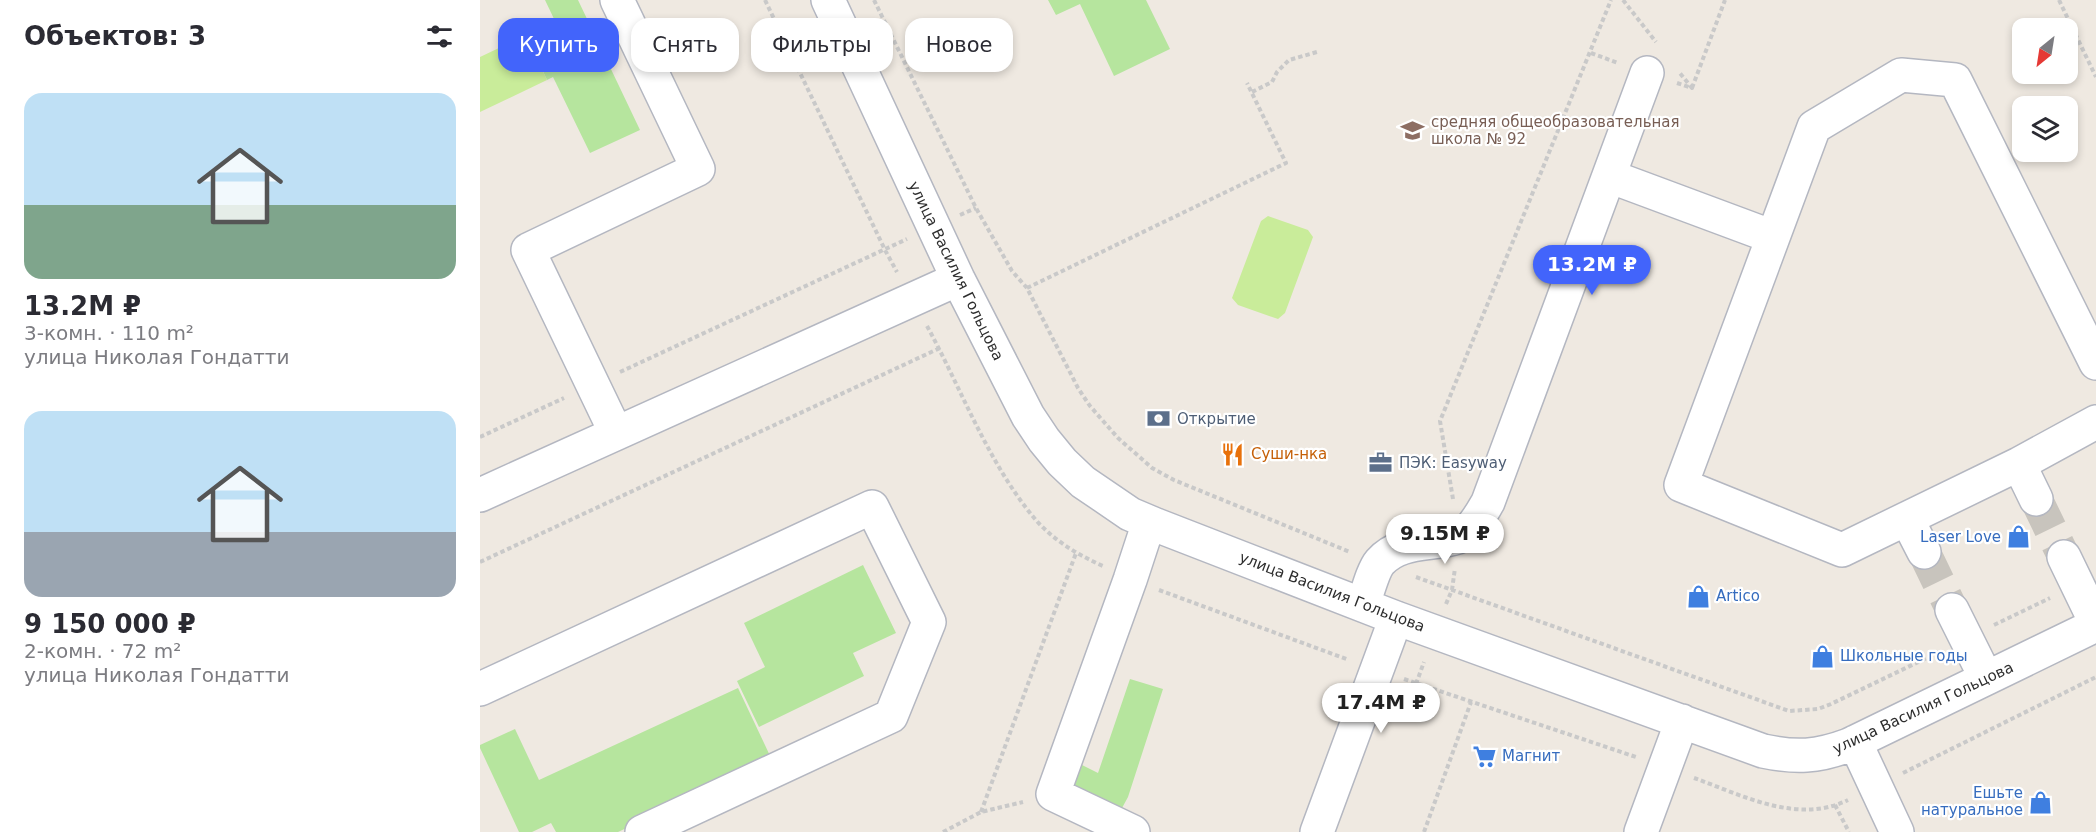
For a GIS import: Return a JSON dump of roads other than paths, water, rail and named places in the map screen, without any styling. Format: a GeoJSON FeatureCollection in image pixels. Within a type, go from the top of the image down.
{"type":"FeatureCollection","features":[{"type":"Feature","properties":{"kind":"street"},"geometry":{"type":"LineString","coordinates":[[616,433],[528,250],[698,169],[617,0]]}},
{"type":"Feature","properties":{"kind":"street","name":"улица Василия Гольцова"},"geometry":{"type":"LineString","coordinates":[[828,0],[958,279],[1028,416],[1062,462],[1083,482],[1130,514],[1396,618],[1763,751],[1784,755],[1806,756],[1829,753],[2096,624]]}},
{"type":"Feature","properties":{"kind":"street"},"geometry":{"type":"LineString","coordinates":[[1363,605],[1378,563],[1405,546],[1460,536],[1479,519],[1488,502],[1647,73]]}},
{"type":"Feature","properties":{"kind":"street"},"geometry":{"type":"LineString","coordinates":[[2096,363],[1955,80],[1901,75],[1814,127],[1682,485],[1842,550],[2019,464],[2096,422]]}},
{"type":"Feature","properties":{"kind":"street"},"geometry":{"type":"LineString","coordinates":[[1609,176],[1773,237]]}},
{"type":"Feature","properties":{"kind":"street"},"geometry":{"type":"LineString","coordinates":[[480,495],[958,279]]}},
{"type":"Feature","properties":{"kind":"street"},"geometry":{"type":"LineString","coordinates":[[2019,464],[2036,499]]}},
{"type":"Feature","properties":{"kind":"street"},"geometry":{"type":"LineString","coordinates":[[480,689],[872,507],[929,622],[891,716],[642,832]]}},
{"type":"Feature","properties":{"kind":"street"},"geometry":{"type":"LineString","coordinates":[[1907,519],[1924,552]]}},
{"type":"Feature","properties":{"kind":"street"},"geometry":{"type":"LineString","coordinates":[[1133,832],[1053,794],[1149,522]]}},
{"type":"Feature","properties":{"kind":"street"},"geometry":{"type":"LineString","coordinates":[[2070,571],[2096,624]]}},
{"type":"Feature","properties":{"kind":"street"},"geometry":{"type":"LineString","coordinates":[[1317,832],[1396,618]]}},
{"type":"Feature","properties":{"kind":"street"},"geometry":{"type":"LineString","coordinates":[[1959,624],[1986,678]]}},
{"type":"Feature","properties":{"kind":"street"},"geometry":{"type":"LineString","coordinates":[[1641,832],[1682,721]]}},
{"type":"Feature","properties":{"kind":"street"},"geometry":{"type":"LineString","coordinates":[[1855,742],[1897,832]]}},
{"type":"Feature","properties":{"kind":"tunnel"},"geometry":{"type":"LineString","coordinates":[[2036,499],[2064,557]]}},
{"type":"Feature","properties":{"kind":"tunnel"},"geometry":{"type":"LineString","coordinates":[[1924,552],[1952,610]]}},
{"type":"Feature","properties":{"kind":"place","name":"средняя общеобразовательная школа № 92"},"geometry":{"type":"Point","coordinates":[1413,131]}},
{"type":"Feature","properties":{"kind":"place","name":"Открытие"},"geometry":{"type":"Point","coordinates":[1159,419]}},
{"type":"Feature","properties":{"kind":"place","name":"Суши-нка"},"geometry":{"type":"Point","coordinates":[1233,454]}},
{"type":"Feature","properties":{"kind":"place","name":"ПЭК: Easyway"},"geometry":{"type":"Point","coordinates":[1381,463]}},
{"type":"Feature","properties":{"kind":"place","name":"Laser Love"},"geometry":{"type":"Point","coordinates":[2019,537]}},
{"type":"Feature","properties":{"kind":"place","name":"Artico"},"geometry":{"type":"Point","coordinates":[1698,596]}},
{"type":"Feature","properties":{"kind":"place","name":"Школьные годы"},"geometry":{"type":"Point","coordinates":[1822,656]}},
{"type":"Feature","properties":{"kind":"place","name":"Магнит"},"geometry":{"type":"Point","coordinates":[1484,756]}},
{"type":"Feature","properties":{"kind":"place","name":"Ешьте натуральное"},"geometry":{"type":"Point","coordinates":[2041,802]}}]}
